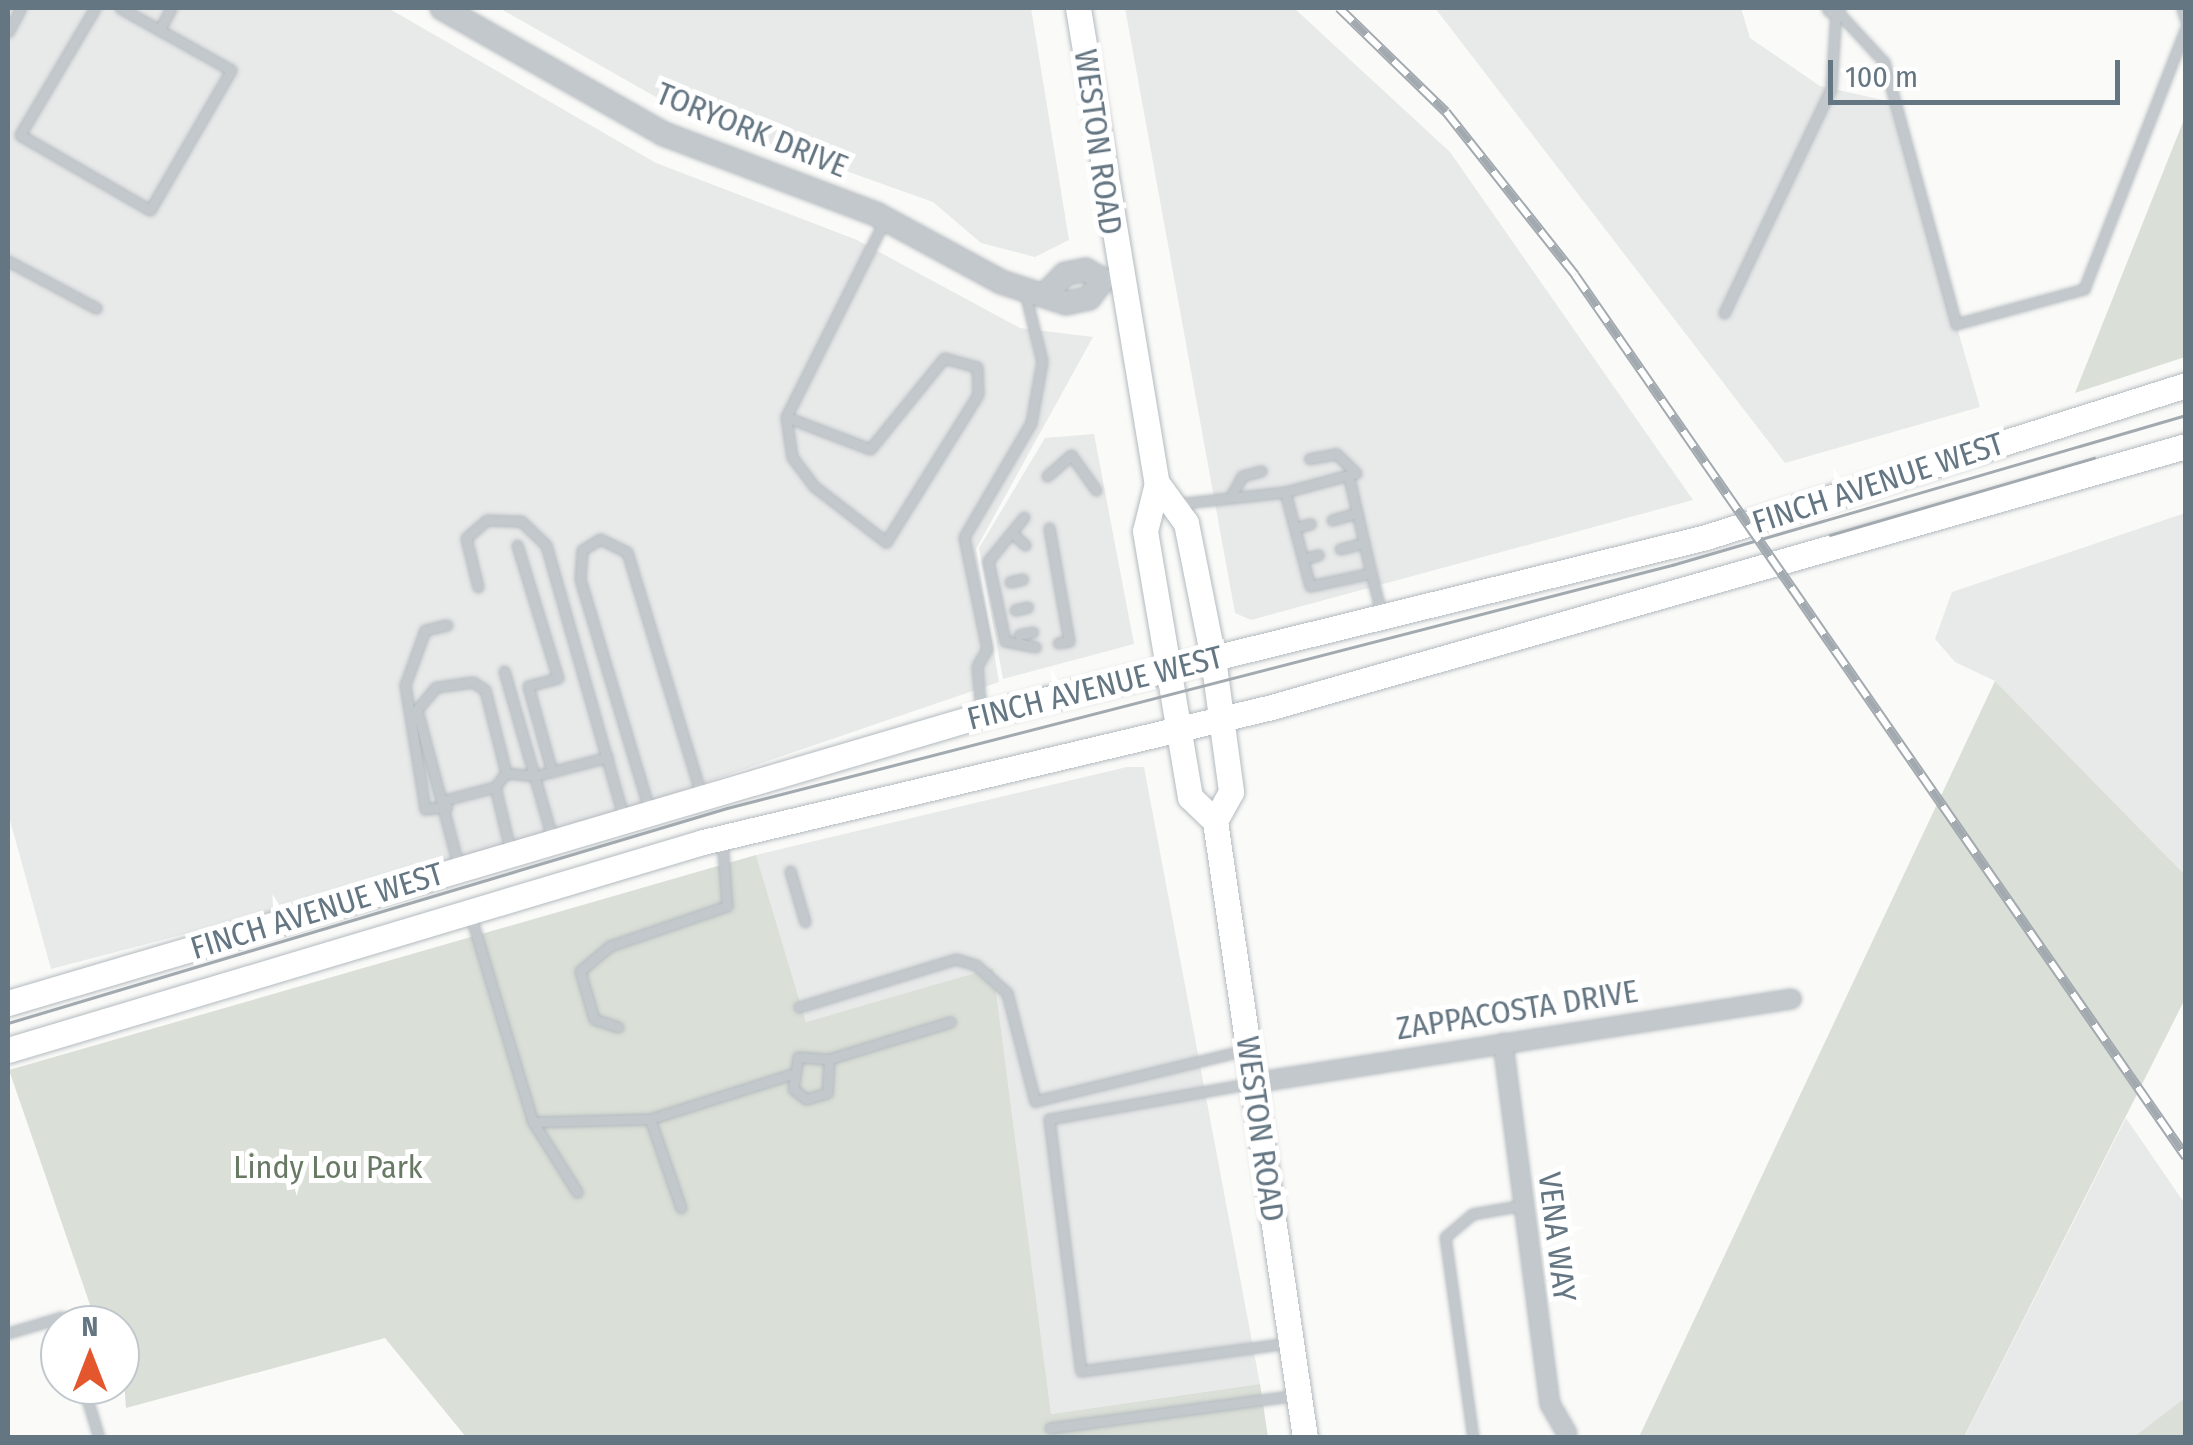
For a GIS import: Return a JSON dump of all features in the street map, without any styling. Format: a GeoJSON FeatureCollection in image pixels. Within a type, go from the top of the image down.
{"type":"FeatureCollection","features":[{"type":"Feature","properties":{"kind":"main road","name":"WESTON ROAD"},"geometry":{"type":"LineString","coordinates":[[1078,8],[1110,278],[1165,494],[1186,523],[1212,658],[1231,792],[1216,821],[1305,1438]]}},
{"type":"Feature","properties":{"kind":"main road","name":"FINCH AVENUE WEST"},"geometry":{"type":"LineString","coordinates":[[8,1004],[982,715],[1706,537],[2186,386]]}},
{"type":"Feature","properties":{"kind":"main road","name":"FINCH AVENUE WEST"},"geometry":{"type":"LineString","coordinates":[[8,1050],[471,917],[722,837],[1180,723],[1220,717],[1633,609],[2186,446]]}},
{"type":"Feature","properties":{"kind":"main road","name":"WESTON ROAD"},"geometry":{"type":"LineString","coordinates":[[1165,494],[1145,531],[1172,666],[1190,798],[1216,821]]}},
{"type":"Feature","properties":{"kind":"street","name":"TORYORK DRIVE"},"geometry":{"type":"LineString","coordinates":[[442,8],[664,134],[885,219],[1036,292]]}},
{"type":"Feature","properties":{"kind":"street"},"geometry":{"type":"LineString","coordinates":[[1036,292],[1066,274],[1086,270],[1110,278]]}},
{"type":"Feature","properties":{"kind":"street","name":"ZAPPACOSTA DRIVE"},"geometry":{"type":"LineString","coordinates":[[1254,1083],[1790,998]]}},
{"type":"Feature","properties":{"kind":"street","name":"VENA WAY"},"geometry":{"type":"LineString","coordinates":[[1503,1042],[1550,1404],[1567,1436]]}},
{"type":"Feature","properties":{"kind":"lane"},"geometry":{"type":"LineString","coordinates":[[8,32],[21,8]]}},
{"type":"Feature","properties":{"kind":"lane"},"geometry":{"type":"LineString","coordinates":[[96,8],[20,135],[150,210],[231,70],[120,8]]}},
{"type":"Feature","properties":{"kind":"lane"},"geometry":{"type":"LineString","coordinates":[[160,29],[171,8]]}},
{"type":"Feature","properties":{"kind":"lane"},"geometry":{"type":"LineString","coordinates":[[1837,8],[1884,62],[1956,324],[2084,289],[2186,24],[2182,8]]}},
{"type":"Feature","properties":{"kind":"lane"},"geometry":{"type":"LineString","coordinates":[[1724,313],[1831,89],[1837,8]]}},
{"type":"Feature","properties":{"kind":"lane"},"geometry":{"type":"LineString","coordinates":[[786,417],[870,449],[944,358],[959,356],[984,380],[886,542],[815,487],[792,457],[786,417],[885,219]]}},
{"type":"Feature","properties":{"kind":"lane"},"geometry":{"type":"LineString","coordinates":[[8,260],[96,308]]}},
{"type":"Feature","properties":{"kind":"lane"},"geometry":{"type":"LineString","coordinates":[[982,715],[977,666],[987,649],[964,537],[1031,423],[1042,361],[1036,292]]}},
{"type":"Feature","properties":{"kind":"lane"},"geometry":{"type":"LineString","coordinates":[[1047,476],[1071,455],[1096,490]]}},
{"type":"Feature","properties":{"kind":"lane"},"geometry":{"type":"LineString","coordinates":[[1165,494],[1230,498],[1285,492],[1349,478],[1357,469],[1344,457],[1310,459]]}},
{"type":"Feature","properties":{"kind":"lane"},"geometry":{"type":"LineString","coordinates":[[1230,498],[1242,476],[1261,471]]}},
{"type":"Feature","properties":{"kind":"lane"},"geometry":{"type":"LineString","coordinates":[[1349,478],[1382,616]]}},
{"type":"Feature","properties":{"kind":"lane"},"geometry":{"type":"LineString","coordinates":[[1285,492],[1310,586],[1370,574]]}},
{"type":"Feature","properties":{"kind":"lane"},"geometry":{"type":"LineString","coordinates":[[1332,520],[1357,514]]}},
{"type":"Feature","properties":{"kind":"lane"},"geometry":{"type":"LineString","coordinates":[[1024,517],[988,562],[1005,641],[1022,650],[1035,647]]}},
{"type":"Feature","properties":{"kind":"lane"},"geometry":{"type":"LineString","coordinates":[[478,587],[466,538],[486,520],[521,521],[546,544],[624,822]]}},
{"type":"Feature","properties":{"kind":"lane"},"geometry":{"type":"LineString","coordinates":[[1295,528],[1310,524]]}},
{"type":"Feature","properties":{"kind":"lane"},"geometry":{"type":"LineString","coordinates":[[1049,528],[1057,573],[1056,602],[1061,628],[1069,641],[1058,643]]}},
{"type":"Feature","properties":{"kind":"lane"},"geometry":{"type":"LineString","coordinates":[[1014,534],[1026,545]]}},
{"type":"Feature","properties":{"kind":"lane"},"geometry":{"type":"LineString","coordinates":[[650,814],[580,579],[589,542],[610,539],[627,552],[702,800]]}},
{"type":"Feature","properties":{"kind":"lane"},"geometry":{"type":"LineString","coordinates":[[1340,550],[1364,543]]}},
{"type":"Feature","properties":{"kind":"lane"},"geometry":{"type":"LineString","coordinates":[[517,544],[558,678],[528,686],[552,772]]}},
{"type":"Feature","properties":{"kind":"lane"},"geometry":{"type":"LineString","coordinates":[[1302,558],[1318,554]]}},
{"type":"Feature","properties":{"kind":"lane"},"geometry":{"type":"LineString","coordinates":[[1046,575],[1057,573]]}},
{"type":"Feature","properties":{"kind":"lane"},"geometry":{"type":"LineString","coordinates":[[1010,582],[1024,579]]}},
{"type":"Feature","properties":{"kind":"lane"},"geometry":{"type":"LineString","coordinates":[[1015,610],[1028,608]]}},
{"type":"Feature","properties":{"kind":"lane"},"geometry":{"type":"LineString","coordinates":[[446,625],[425,630],[405,685],[425,810],[494,788],[506,772]]}},
{"type":"Feature","properties":{"kind":"lane"},"geometry":{"type":"LineString","coordinates":[[1019,635],[1033,632]]}},
{"type":"Feature","properties":{"kind":"lane"},"geometry":{"type":"LineString","coordinates":[[504,671],[553,842]]}},
{"type":"Feature","properties":{"kind":"lane"},"geometry":{"type":"LineString","coordinates":[[459,869],[446,804],[434,788],[417,710],[436,687],[473,682],[485,690],[506,772]]}},
{"type":"Feature","properties":{"kind":"lane"},"geometry":{"type":"LineString","coordinates":[[506,772],[535,776],[608,757]]}},
{"type":"Feature","properties":{"kind":"lane"},"geometry":{"type":"LineString","coordinates":[[494,788],[511,854]]}},
{"type":"Feature","properties":{"kind":"lane"},"geometry":{"type":"LineString","coordinates":[[618,1028],[594,1019],[580,971],[610,946],[727,906],[722,837]]}},
{"type":"Feature","properties":{"kind":"lane"},"geometry":{"type":"LineString","coordinates":[[790,871],[805,922]]}},
{"type":"Feature","properties":{"kind":"lane"},"geometry":{"type":"LineString","coordinates":[[471,917],[532,1122],[576,1192]]}},
{"type":"Feature","properties":{"kind":"lane"},"geometry":{"type":"LineString","coordinates":[[799,1007],[956,959],[976,965],[1007,993],[1035,1101],[1248,1049]]}},
{"type":"Feature","properties":{"kind":"lane"},"geometry":{"type":"LineString","coordinates":[[829,1060],[827,1092],[806,1099],[792,1074],[798,1057],[829,1060],[950,1022]]}},
{"type":"Feature","properties":{"kind":"lane"},"geometry":{"type":"LineString","coordinates":[[532,1122],[650,1119],[792,1074]]}},
{"type":"Feature","properties":{"kind":"lane"},"geometry":{"type":"LineString","coordinates":[[1254,1083],[1049,1119],[1081,1371],[1291,1342]]}},
{"type":"Feature","properties":{"kind":"lane"},"geometry":{"type":"LineString","coordinates":[[650,1119],[681,1208]]}},
{"type":"Feature","properties":{"kind":"lane"},"geometry":{"type":"LineString","coordinates":[[1474,1438],[1445,1236],[1472,1214],[1523,1205]]}},
{"type":"Feature","properties":{"kind":"lane"},"geometry":{"type":"LineString","coordinates":[[8,1333],[40,1323]]}},
{"type":"Feature","properties":{"kind":"lane"},"geometry":{"type":"LineString","coordinates":[[1050,1428],[1299,1394]]}},
{"type":"Feature","properties":{"kind":"lane"},"geometry":{"type":"LineString","coordinates":[[89,1405],[99,1438]]}},
{"type":"Feature","properties":{"kind":"shaded area"},"geometry":{"type":"Polygon","coordinates":[[[8,8],[388,8],[656,163],[857,240],[1020,328],[1093,337],[976,549],[999,682],[514,848],[51,969],[8,813],[8,8]]]}},
{"type":"Feature","properties":{"kind":"shaded area"},"geometry":{"type":"Polygon","coordinates":[[[499,8],[1031,8],[1069,240],[1035,257],[981,243],[933,202],[684,113],[499,8]]]}},
{"type":"Feature","properties":{"kind":"shaded area"},"geometry":{"type":"Polygon","coordinates":[[[1125,8],[1294,8],[1450,152],[1693,500],[1251,620],[1235,613],[1125,8]]]}},
{"type":"Feature","properties":{"kind":"shaded area"},"geometry":{"type":"Polygon","coordinates":[[[1435,8],[1741,8],[1750,38],[1820,86],[1892,102],[1980,407],[1785,463],[1435,8]]]}},
{"type":"Feature","properties":{"kind":"shaded area"},"geometry":{"type":"Polygon","coordinates":[[[1094,434],[1134,644],[1003,679],[979,548],[1045,438],[1094,434]]]}},
{"type":"Feature","properties":{"kind":"shaded area"},"geometry":{"type":"Polygon","coordinates":[[[2185,513],[2185,875],[1995,681],[1955,662],[1935,639],[1952,592],[2185,513]]]}},
{"type":"Feature","properties":{"kind":"shaded area"},"geometry":{"type":"Polygon","coordinates":[[[1127,767],[1144,767],[1260,1384],[1051,1414],[993,969],[806,1022],[756,855],[1127,767]]]}},
{"type":"Feature","properties":{"kind":"shaded area"},"geometry":{"type":"Polygon","coordinates":[[[2126,1118],[2185,1204],[2185,1437],[1964,1438],[2126,1118]]]}},
{"type":"Feature","properties":{"kind":"green space"},"geometry":{"type":"Polygon","coordinates":[[[2185,117],[2185,357],[2075,393],[2185,117]]]}},
{"type":"Feature","properties":{"kind":"green space"},"geometry":{"type":"Polygon","coordinates":[[[1995,681],[2185,875],[2185,999],[1964,1437],[1639,1437],[1995,681]]]}},
{"type":"Feature","properties":{"kind":"green space","name":"Lindy Lou Park"},"geometry":{"type":"Polygon","coordinates":[[[756,855],[806,1022],[993,968],[1051,1414],[1260,1384],[1268,1437],[466,1437],[385,1338],[140,1404],[140,1305],[90,1305],[9,1070],[756,855]]]}},
{"type":"Feature","properties":{"kind":"green space"},"geometry":{"type":"Polygon","coordinates":[[[2185,1398],[2185,1437],[2134,1437],[2185,1398]]]}},
{"type":"Feature","properties":{"kind":"tram line"},"geometry":{"type":"LineString","coordinates":[[8,1023],[727,808],[1672,565],[2186,415]]}},
{"type":"Feature","properties":{"kind":"tram line"},"geometry":{"type":"LineString","coordinates":[[1830,535],[2094,458]]}},
{"type":"Feature","properties":{"kind":"railway"},"geometry":{"type":"LineString","coordinates":[[1339,8],[1446,112],[1575,275],[2186,1157]]}}]}
